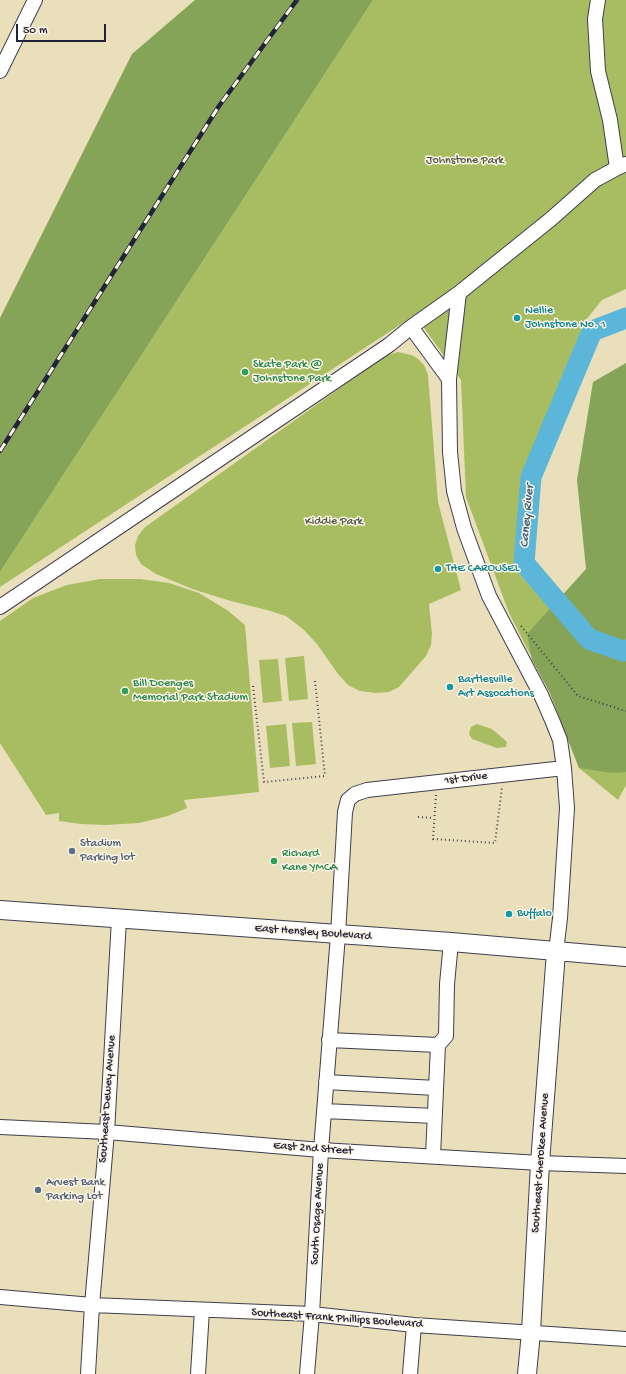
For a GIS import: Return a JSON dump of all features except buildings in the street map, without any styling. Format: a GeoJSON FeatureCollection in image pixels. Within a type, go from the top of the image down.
{"type":"FeatureCollection","features":[{"type":"Feature","properties":{"kind":"main road","name":"East Hensley Boulevard"},"geometry":{"type":"LineString","coordinates":[[0,910],[22,910],[119,919],[451,942],[626,957]]}},
{"type":"Feature","properties":{"kind":"main road","name":"Southeast Cherokee Avenue"},"geometry":{"type":"LineString","coordinates":[[527,1374],[531,1332],[540,1163],[556,952]]}},
{"type":"Feature","properties":{"kind":"street"},"geometry":{"type":"LineString","coordinates":[[0,71],[35,0]]}},
{"type":"Feature","properties":{"kind":"street"},"geometry":{"type":"LineString","coordinates":[[0,607],[389,345],[550,219],[595,180],[622,166],[598,72],[595,19],[598,0]]}},
{"type":"Feature","properties":{"kind":"street"},"geometry":{"type":"LineString","coordinates":[[458,292],[449,379],[450,452],[454,491],[464,528],[489,596],[540,694],[560,740],[566,784],[567,808],[560,918],[556,952]]}},
{"type":"Feature","properties":{"kind":"street"},"geometry":{"type":"LineString","coordinates":[[411,327],[449,379]]}},
{"type":"Feature","properties":{"kind":"street","name":"1st Drive"},"geometry":{"type":"LineString","coordinates":[[338,935],[345,812],[349,799],[354,794],[367,790],[564,768]]}},
{"type":"Feature","properties":{"kind":"street","name":"Southeast Dewey Avenue"},"geometry":{"type":"LineString","coordinates":[[88,1374],[92,1305],[107,1132],[119,919]]}},
{"type":"Feature","properties":{"kind":"street","name":"South Osage Avenue"},"geometry":{"type":"LineString","coordinates":[[307,1374],[312,1314],[321,1150],[338,935]]}},
{"type":"Feature","properties":{"kind":"street"},"geometry":{"type":"LineString","coordinates":[[433,1156],[438,1045],[446,1036],[447,984],[451,942]]}},
{"type":"Feature","properties":{"kind":"street"},"geometry":{"type":"LineString","coordinates":[[330,1040],[438,1045]]}},
{"type":"Feature","properties":{"kind":"street"},"geometry":{"type":"LineString","coordinates":[[326,1082],[436,1088]]}},
{"type":"Feature","properties":{"kind":"street"},"geometry":{"type":"LineString","coordinates":[[324,1111],[435,1116]]}},
{"type":"Feature","properties":{"kind":"street","name":"East 2nd Street"},"geometry":{"type":"LineString","coordinates":[[0,1127],[107,1132],[321,1150],[540,1163],[626,1166]]}},
{"type":"Feature","properties":{"kind":"street","name":"Southeast Frank Phillips Boulevard"},"geometry":{"type":"LineString","coordinates":[[0,1297],[92,1305],[312,1314],[414,1325],[626,1339]]}},
{"type":"Feature","properties":{"kind":"street"},"geometry":{"type":"LineString","coordinates":[[198,1374],[202,1310]]}},
{"type":"Feature","properties":{"kind":"street"},"geometry":{"type":"LineString","coordinates":[[410,1374],[414,1325]]}},
{"type":"Feature","properties":{"kind":"path"},"geometry":{"type":"LineString","coordinates":[[518,624],[578,696],[626,711]]}},
{"type":"Feature","properties":{"kind":"path"},"geometry":{"type":"LineString","coordinates":[[253,686],[264,782],[325,776],[315,681]]}},
{"type":"Feature","properties":{"kind":"path"},"geometry":{"type":"LineString","coordinates":[[436,792],[432,839],[495,843],[502,785]]}},
{"type":"Feature","properties":{"kind":"path"},"geometry":{"type":"LineString","coordinates":[[418,817],[434,818]]}},
{"type":"Feature","properties":{"kind":"green space"},"geometry":{"type":"Polygon","coordinates":[[[195,0],[373,0],[0,572],[0,318],[132,54],[195,0]]]}},
{"type":"Feature","properties":{"kind":"green space","name":"Johnstone Park"},"geometry":{"type":"Polygon","coordinates":[[[373,0],[626,0],[626,289],[602,300],[585,321],[521,481],[516,570],[587,650],[626,663],[626,785],[618,800],[579,768],[550,693],[509,613],[466,497],[461,380],[415,315],[0,587],[0,572],[373,0]]]}},
{"type":"Feature","properties":{"kind":"green space","name":"Kiddie Park"},"geometry":{"type":"Polygon","coordinates":[[[398,352],[417,358],[424,365],[428,375],[438,502],[461,590],[429,604],[432,634],[431,645],[426,656],[399,687],[389,692],[376,693],[360,691],[348,685],[338,674],[317,644],[303,629],[286,616],[195,590],[156,574],[141,564],[136,555],[135,545],[138,536],[144,528],[382,358],[398,352]]]}},
{"type":"Feature","properties":{"kind":"green space"},"geometry":{"type":"Polygon","coordinates":[[[626,363],[626,772],[612,773],[579,768],[550,693],[532,660],[527,634],[586,569],[577,480],[593,382],[626,363]]]}},
{"type":"Feature","properties":{"kind":"green space","name":"Bill Doenges Memorial Park Stadium"},"geometry":{"type":"Polygon","coordinates":[[[100,579],[140,579],[169,583],[199,593],[227,610],[245,625],[259,792],[184,800],[187,808],[168,816],[139,823],[106,825],[81,824],[59,821],[59,813],[46,815],[0,743],[0,621],[33,598],[67,585],[100,579]]]}},
{"type":"Feature","properties":{"kind":"green space"},"geometry":{"type":"Polygon","coordinates":[[[304,656],[308,699],[289,701],[285,658],[304,656]]]}},
{"type":"Feature","properties":{"kind":"green space"},"geometry":{"type":"Polygon","coordinates":[[[278,659],[282,701],[263,703],[259,660],[278,659]]]}},
{"type":"Feature","properties":{"kind":"green space"},"geometry":{"type":"Polygon","coordinates":[[[312,722],[316,764],[296,766],[292,723],[312,722]]]}},
{"type":"Feature","properties":{"kind":"green space"},"geometry":{"type":"Polygon","coordinates":[[[286,724],[290,766],[270,768],[266,726],[286,724]]]}},
{"type":"Feature","properties":{"kind":"green space"},"geometry":{"type":"Polygon","coordinates":[[[477,724],[492,729],[507,742],[506,747],[497,748],[472,739],[469,734],[471,727],[477,724]]]}},
{"type":"Feature","properties":{"kind":"waterway","name":"Caney River"},"geometry":{"type":"LineString","coordinates":[[626,318],[592,331],[531,477],[524,563],[589,639],[623,651],[626,650]]}},
{"type":"Feature","properties":{"kind":"railway"},"geometry":{"type":"LineString","coordinates":[[0,451],[219,106],[297,0]]}},
{"type":"Feature","properties":{"kind":"place","name":"Nellie Johnstone No. 1"},"geometry":{"type":"Point","coordinates":[517,318]}},
{"type":"Feature","properties":{"kind":"place","name":"Skate Park @ Johnstone Park"},"geometry":{"type":"Point","coordinates":[245,372]}},
{"type":"Feature","properties":{"kind":"place","name":"THE CAROUSEL"},"geometry":{"type":"Point","coordinates":[438,569]}},
{"type":"Feature","properties":{"kind":"place","name":"Bartlesville Art Assocations"},"geometry":{"type":"Point","coordinates":[450,687]}},
{"type":"Feature","properties":{"kind":"place","name":"Bill Doenges Memorial Park Stadium"},"geometry":{"type":"Point","coordinates":[125,691]}},
{"type":"Feature","properties":{"kind":"place","name":"Stadium Parking lot"},"geometry":{"type":"Point","coordinates":[72,851]}},
{"type":"Feature","properties":{"kind":"place","name":"Richard Kane YMCA"},"geometry":{"type":"Point","coordinates":[274,861]}},
{"type":"Feature","properties":{"kind":"place","name":"Buffalo"},"geometry":{"type":"Point","coordinates":[509,914]}},
{"type":"Feature","properties":{"kind":"place","name":"Arvest Bank Parking Lot"},"geometry":{"type":"Point","coordinates":[38,1190]}}]}
